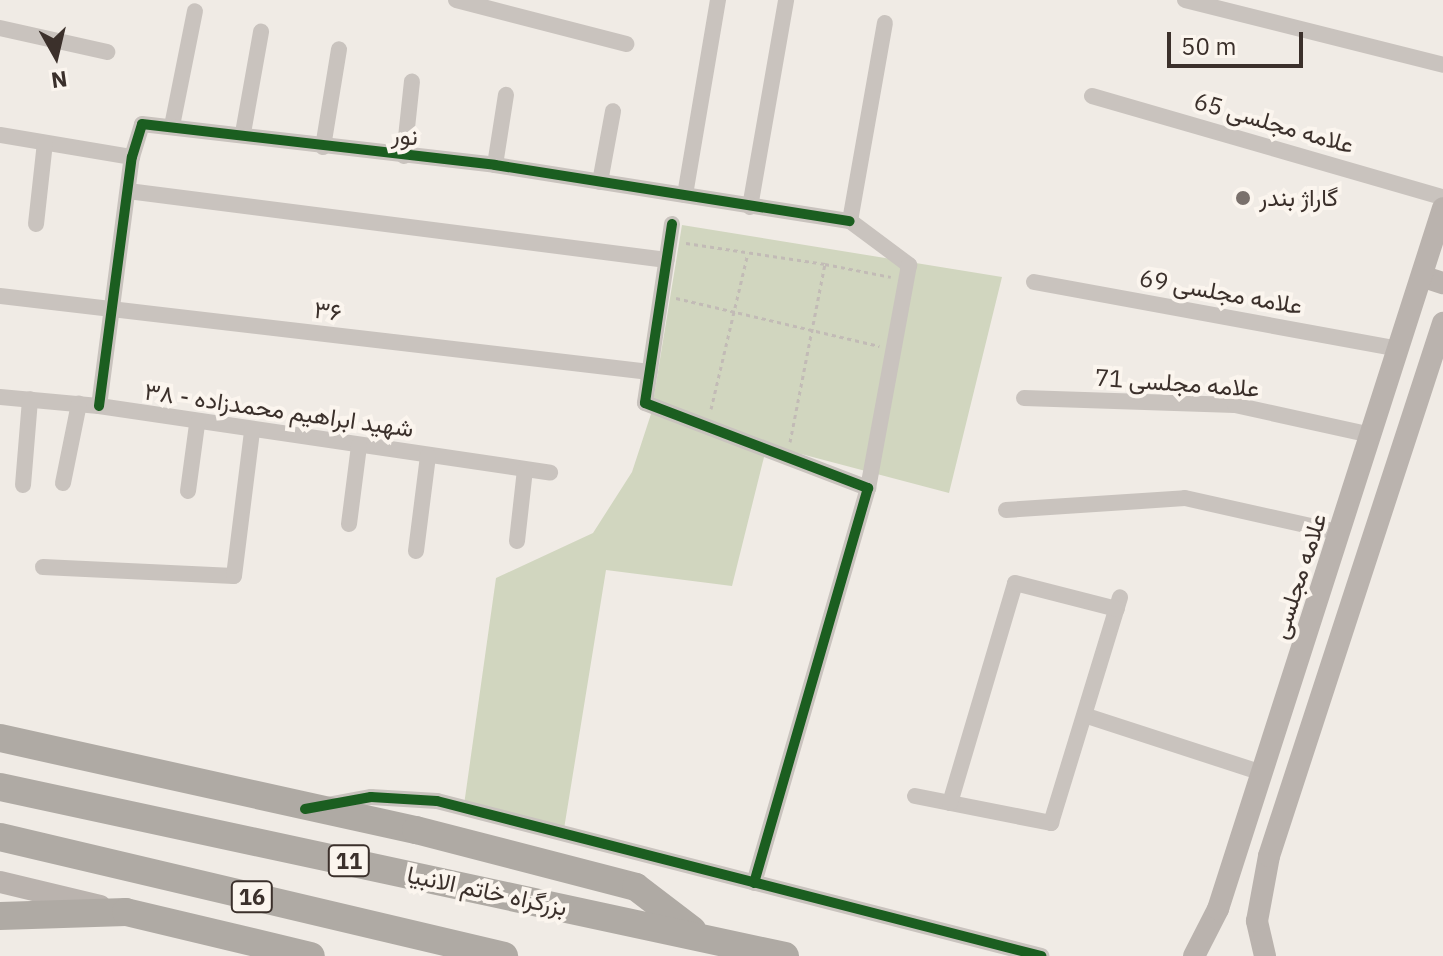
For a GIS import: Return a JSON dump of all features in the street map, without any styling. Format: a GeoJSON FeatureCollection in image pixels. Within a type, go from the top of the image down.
{"type":"FeatureCollection","features":[{"type":"Feature","properties":{"kind":"highway"},"geometry":{"type":"LineString","coordinates":[[0,725],[64,753]]}},
{"type":"Feature","properties":{"kind":"highway"},"geometry":{"type":"LineString","coordinates":[[0,738],[305,809],[416,830],[636,887],[699,936]]}},
{"type":"Feature","properties":{"kind":"highway","name":"بزرگراه خاتم الانبیا"},"geometry":{"type":"LineString","coordinates":[[0,787],[785,956]]}},
{"type":"Feature","properties":{"kind":"highway","name":"16"},"geometry":{"type":"LineString","coordinates":[[0,837],[504,956]]}},
{"type":"Feature","properties":{"kind":"highway"},"geometry":{"type":"LineString","coordinates":[[0,916],[126,912]]}},
{"type":"Feature","properties":{"kind":"highway","name":"16"},"geometry":{"type":"LineString","coordinates":[[126,912],[311,956]]}},
{"type":"Feature","properties":{"kind":"main road","name":"علامه مجلسی"},"geometry":{"type":"LineString","coordinates":[[1194,956],[1218,909],[1400,349],[1433,280],[1443,208]]}},
{"type":"Feature","properties":{"kind":"main road"},"geometry":{"type":"LineString","coordinates":[[1265,956],[1257,921],[1277,832],[1443,323]]}},
{"type":"Feature","properties":{"kind":"main road"},"geometry":{"type":"LineString","coordinates":[[1247,822],[1253,838],[1277,832]]}},
{"type":"Feature","properties":{"kind":"main road"},"geometry":{"type":"LineString","coordinates":[[0,882],[126,912]]}},
{"type":"Feature","properties":{"kind":"street"},"geometry":{"type":"LineString","coordinates":[[456,0],[626,44]]}},
{"type":"Feature","properties":{"kind":"street"},"geometry":{"type":"LineString","coordinates":[[685,195],[718,0]]}},
{"type":"Feature","properties":{"kind":"street"},"geometry":{"type":"LineString","coordinates":[[750,207],[786,0]]}},
{"type":"Feature","properties":{"kind":"street"},"geometry":{"type":"LineString","coordinates":[[1185,0],[1443,65]]}},
{"type":"Feature","properties":{"kind":"street"},"geometry":{"type":"LineString","coordinates":[[172,126],[195,11]]}},
{"type":"Feature","properties":{"kind":"street"},"geometry":{"type":"LineString","coordinates":[[754,883],[868,488],[907,280],[909,265],[850,221],[885,23]]}},
{"type":"Feature","properties":{"kind":"street"},"geometry":{"type":"LineString","coordinates":[[0,28],[107,52]]}},
{"type":"Feature","properties":{"kind":"street"},"geometry":{"type":"LineString","coordinates":[[243,133],[261,32]]}},
{"type":"Feature","properties":{"kind":"street"},"geometry":{"type":"LineString","coordinates":[[323,147],[339,49]]}},
{"type":"Feature","properties":{"kind":"street"},"geometry":{"type":"LineString","coordinates":[[404,156],[412,81]]}},
{"type":"Feature","properties":{"kind":"street"},"geometry":{"type":"LineString","coordinates":[[495,165],[506,95]]}},
{"type":"Feature","properties":{"kind":"street","name":"علامه مجلسی 65"},"geometry":{"type":"LineString","coordinates":[[1092,96],[1443,197]]}},
{"type":"Feature","properties":{"kind":"street"},"geometry":{"type":"LineString","coordinates":[[600,182],[613,111]]}},
{"type":"Feature","properties":{"kind":"street","name":"نور"},"geometry":{"type":"LineString","coordinates":[[99,406],[132,157],[142,124],[243,133],[323,147],[495,165],[850,221]]}},
{"type":"Feature","properties":{"kind":"street"},"geometry":{"type":"LineString","coordinates":[[0,135],[132,157]]}},
{"type":"Feature","properties":{"kind":"street"},"geometry":{"type":"LineString","coordinates":[[36,224],[45,143]]}},
{"type":"Feature","properties":{"kind":"street"},"geometry":{"type":"LineString","coordinates":[[128,191],[667,260]]}},
{"type":"Feature","properties":{"kind":"street"},"geometry":{"type":"LineString","coordinates":[[671,232],[645,403],[868,488]]}},
{"type":"Feature","properties":{"kind":"street","name":"علامه مجلسی 69"},"geometry":{"type":"LineString","coordinates":[[1034,282],[1400,349]]}},
{"type":"Feature","properties":{"kind":"street","name":"۳۶"},"geometry":{"type":"LineString","coordinates":[[0,296],[650,372]]}},
{"type":"Feature","properties":{"kind":"street","name":"شهید ابراهیم محمدزاده - ۳۸"},"geometry":{"type":"LineString","coordinates":[[0,397],[99,406],[197,424],[550,473]]}},
{"type":"Feature","properties":{"kind":"street","name":"علامه مجلسی 71"},"geometry":{"type":"LineString","coordinates":[[1024,398],[1235,405],[1372,435]]}},
{"type":"Feature","properties":{"kind":"street"},"geometry":{"type":"LineString","coordinates":[[23,485],[30,399]]}},
{"type":"Feature","properties":{"kind":"street"},"geometry":{"type":"LineString","coordinates":[[63,483],[79,404]]}},
{"type":"Feature","properties":{"kind":"street"},"geometry":{"type":"LineString","coordinates":[[188,491],[197,424]]}},
{"type":"Feature","properties":{"kind":"street"},"geometry":{"type":"LineString","coordinates":[[43,567],[234,576],[252,431]]}},
{"type":"Feature","properties":{"kind":"street"},"geometry":{"type":"LineString","coordinates":[[349,524],[359,446]]}},
{"type":"Feature","properties":{"kind":"street"},"geometry":{"type":"LineString","coordinates":[[416,551],[428,456]]}},
{"type":"Feature","properties":{"kind":"street"},"geometry":{"type":"LineString","coordinates":[[517,541],[525,470]]}},
{"type":"Feature","properties":{"kind":"street"},"geometry":{"type":"LineString","coordinates":[[1006,510],[1185,498],[1341,533]]}},
{"type":"Feature","properties":{"kind":"street"},"geometry":{"type":"LineString","coordinates":[[915,796],[950,803],[1051,823],[1087,716],[1118,603],[1015,583],[950,803]]}},
{"type":"Feature","properties":{"kind":"street"},"geometry":{"type":"LineString","coordinates":[[1087,716],[1262,773]]}},
{"type":"Feature","properties":{"kind":"street"},"geometry":{"type":"LineString","coordinates":[[305,809],[371,797],[437,801],[1041,956]]}},
{"type":"Feature","properties":{"kind":"path"},"geometry":{"type":"LineString","coordinates":[[671,232],[748,253],[907,280]]}},
{"type":"Feature","properties":{"kind":"path"},"geometry":{"type":"LineString","coordinates":[[707,427],[748,253]]}},
{"type":"Feature","properties":{"kind":"path"},"geometry":{"type":"LineString","coordinates":[[788,457],[810,329],[825,264]]}},
{"type":"Feature","properties":{"kind":"path"},"geometry":{"type":"LineString","coordinates":[[662,295],[894,349]]}},
{"type":"Feature","properties":{"kind":"green space"},"geometry":{"type":"Polygon","coordinates":[[[682,225],[1002,277],[949,493],[767,445],[732,586],[606,570],[564,829],[464,805],[496,578],[593,533],[632,472],[651,414],[682,225]]]}},
{"type":"Feature","properties":{"kind":"cycle path"},"geometry":{"type":"LineString","coordinates":[[99,406],[132,157],[142,124],[495,165],[850,221]]}},
{"type":"Feature","properties":{"kind":"cycle path"},"geometry":{"type":"LineString","coordinates":[[672,224],[645,403],[868,488],[754,883]]}},
{"type":"Feature","properties":{"kind":"cycle path"},"geometry":{"type":"LineString","coordinates":[[305,809],[371,797],[437,801],[1041,956]]}},
{"type":"Feature","properties":{"kind":"place","name":"گاراژ بندر"},"geometry":{"type":"Point","coordinates":[1243,198]}}]}
